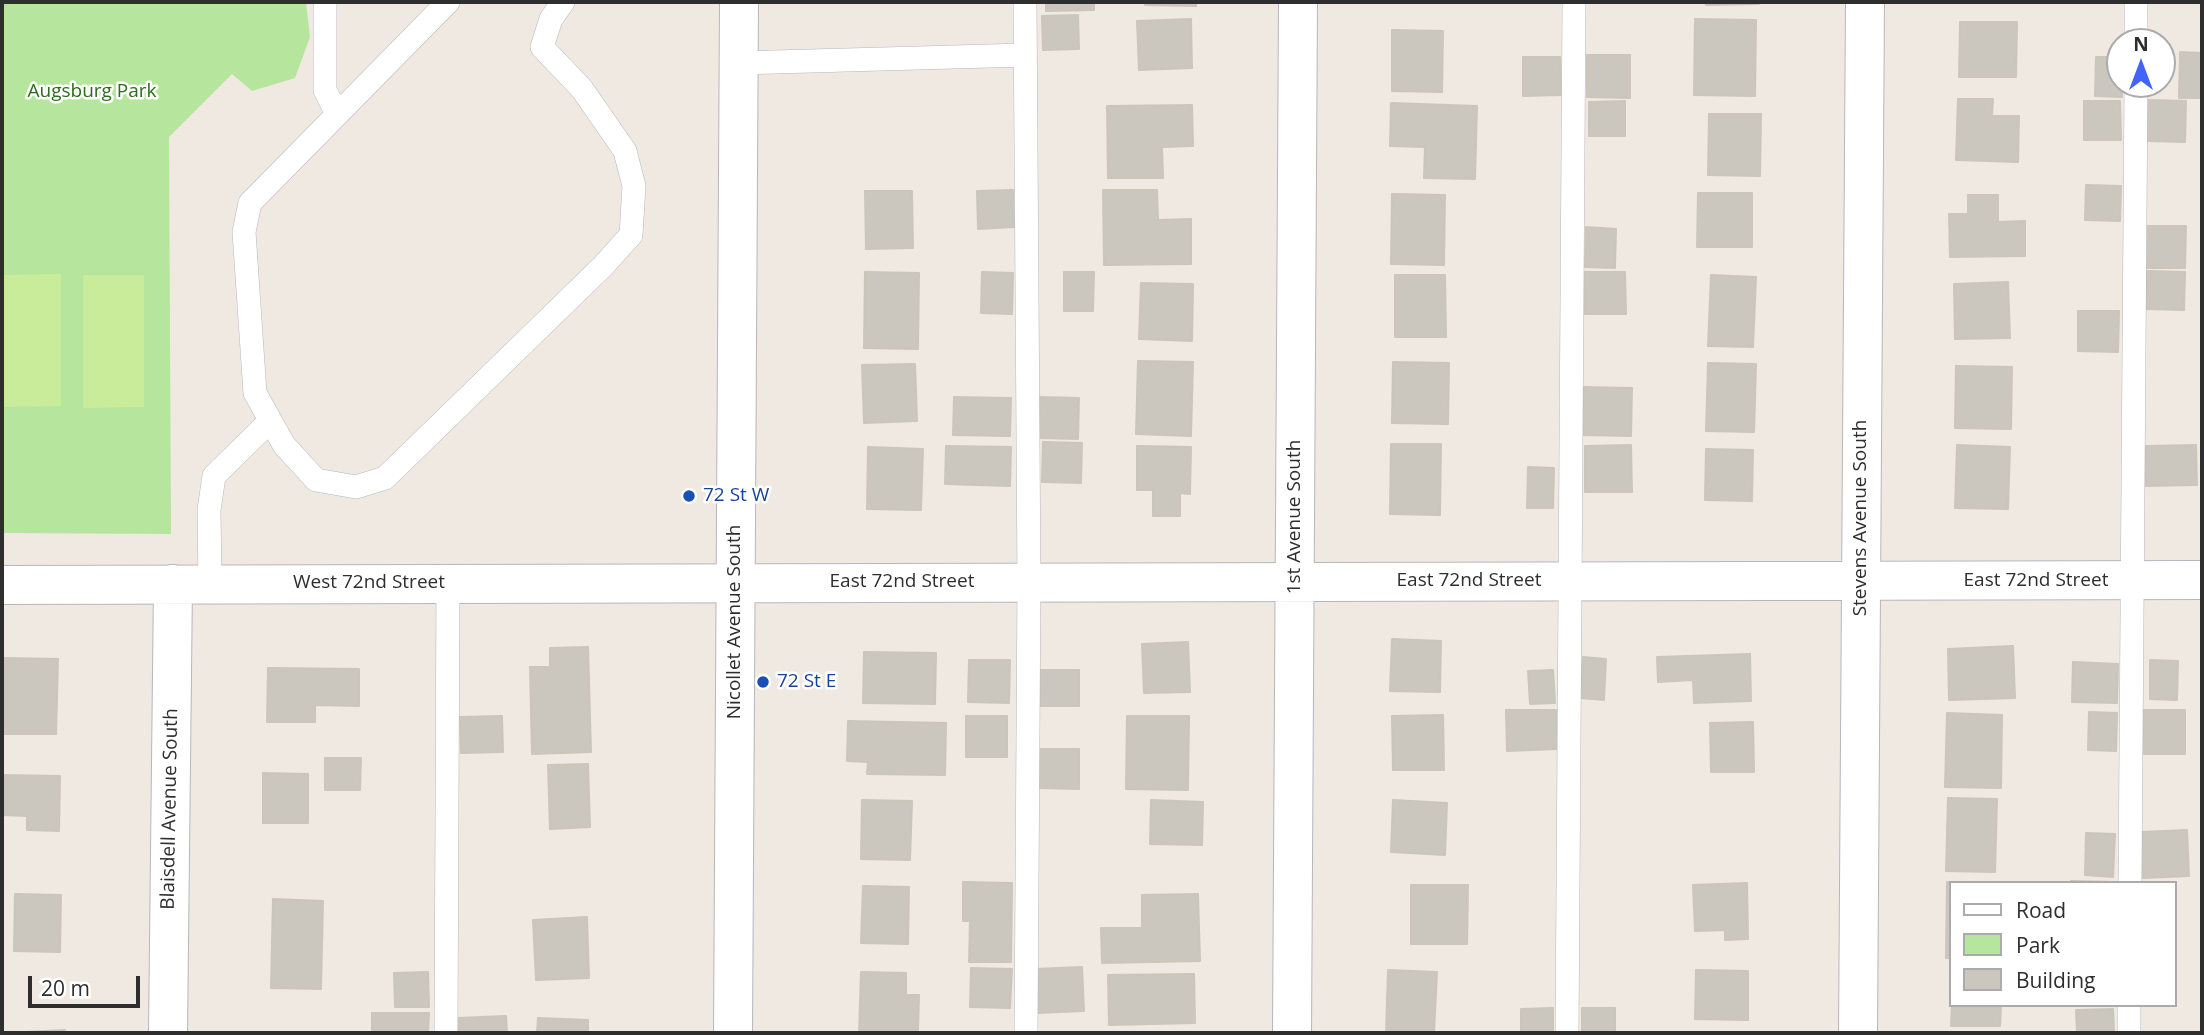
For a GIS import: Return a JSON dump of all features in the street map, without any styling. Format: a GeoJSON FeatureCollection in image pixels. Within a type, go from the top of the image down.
{"type":"FeatureCollection","features":[{"type":"Feature","properties":{"kind":"street","name":"Nicollet Avenue South"},"geometry":{"type":"LineString","coordinates":[[733,1033],[739,2]]}},
{"type":"Feature","properties":{"kind":"street","name":"1st Avenue South"},"geometry":{"type":"LineString","coordinates":[[1292,1033],[1298,2]]}},
{"type":"Feature","properties":{"kind":"street","name":"Stevens Avenue South"},"geometry":{"type":"LineString","coordinates":[[1858,1033],[1864,2]]}},
{"type":"Feature","properties":{"kind":"street","name":"East 72nd Street"},"geometry":{"type":"LineString","coordinates":[[736,582],[2202,580]]}},
{"type":"Feature","properties":{"kind":"street","name":"West 72nd Street"},"geometry":{"type":"LineString","coordinates":[[2,585],[736,582]]}},
{"type":"Feature","properties":{"kind":"street","name":"Blaisdell Avenue South"},"geometry":{"type":"LineString","coordinates":[[168,1033],[173,584]]}},
{"type":"Feature","properties":{"kind":"lane"},"geometry":{"type":"LineString","coordinates":[[325,2],[325,90],[338,114]]}},
{"type":"Feature","properties":{"kind":"lane"},"geometry":{"type":"LineString","coordinates":[[448,2],[250,203],[244,232],[255,393],[284,445],[316,480],[356,486],[385,478],[603,266],[631,235],[634,187],[625,151],[582,89],[542,47],[551,19],[564,2]]}},
{"type":"Feature","properties":{"kind":"lane"},"geometry":{"type":"LineString","coordinates":[[1025,2],[1029,582],[1026,1033]]}},
{"type":"Feature","properties":{"kind":"lane"},"geometry":{"type":"LineString","coordinates":[[1567,1033],[1574,2]]}},
{"type":"Feature","properties":{"kind":"lane"},"geometry":{"type":"LineString","coordinates":[[2136,2],[2136,28]]}},
{"type":"Feature","properties":{"kind":"lane"},"geometry":{"type":"LineString","coordinates":[[739,64],[1025,55]]}},
{"type":"Feature","properties":{"kind":"lane"},"geometry":{"type":"LineString","coordinates":[[2130,881],[2136,98]]}},
{"type":"Feature","properties":{"kind":"lane"},"geometry":{"type":"LineString","coordinates":[[210,584],[208,510],[214,476],[270,421]]}},
{"type":"Feature","properties":{"kind":"lane"},"geometry":{"type":"LineString","coordinates":[[446,1033],[448,583]]}},
{"type":"Feature","properties":{"kind":"lane"},"geometry":{"type":"LineString","coordinates":[[2129,1007],[2129,1033]]}},
{"type":"Feature","properties":{"kind":"green space","name":"Augsburg Park"},"geometry":{"type":"Polygon","coordinates":[[[2,2],[306,2],[310,37],[295,78],[252,91],[232,74],[169,137],[171,534],[2,533],[2,2]]]}},
{"type":"Feature","properties":{"kind":"green space"},"geometry":{"type":"Polygon","coordinates":[[[61,274],[61,406],[2,407],[2,275],[61,274]]]}},
{"type":"Feature","properties":{"kind":"green space"},"geometry":{"type":"Polygon","coordinates":[[[83,275],[144,275],[144,407],[83,408],[83,275]]]}},
{"type":"Feature","properties":{"kind":"building"},"geometry":{"type":"Polygon","coordinates":[[[1046,2],[1094,2],[1094,10],[1046,11],[1046,2]]]}},
{"type":"Feature","properties":{"kind":"building"},"geometry":{"type":"Polygon","coordinates":[[[1146,2],[1196,2],[1196,6],[1145,5],[1146,2]]]}},
{"type":"Feature","properties":{"kind":"building"},"geometry":{"type":"Polygon","coordinates":[[[1706,2],[1759,2],[1759,4],[1706,5],[1706,2]]]}},
{"type":"Feature","properties":{"kind":"building"},"geometry":{"type":"Polygon","coordinates":[[[1078,15],[1079,49],[1043,50],[1042,16],[1078,15]]]}},
{"type":"Feature","properties":{"kind":"building"},"geometry":{"type":"Polygon","coordinates":[[[1191,19],[1192,68],[1139,70],[1137,21],[1191,19]]]}},
{"type":"Feature","properties":{"kind":"building"},"geometry":{"type":"Polygon","coordinates":[[[1695,19],[1756,20],[1755,96],[1694,95],[1695,19]]]}},
{"type":"Feature","properties":{"kind":"building"},"geometry":{"type":"Polygon","coordinates":[[[1960,22],[2017,22],[2016,77],[1959,77],[1960,22]]]}},
{"type":"Feature","properties":{"kind":"building"},"geometry":{"type":"Polygon","coordinates":[[[1392,30],[1443,31],[1442,92],[1392,91],[1392,30]]]}},
{"type":"Feature","properties":{"kind":"building"},"geometry":{"type":"Polygon","coordinates":[[[2180,52],[2202,53],[2202,98],[2179,98],[2180,52]]]}},
{"type":"Feature","properties":{"kind":"building"},"geometry":{"type":"Polygon","coordinates":[[[1587,55],[1630,55],[1630,98],[1587,97],[1587,55]]]}},
{"type":"Feature","properties":{"kind":"building"},"geometry":{"type":"Polygon","coordinates":[[[1523,57],[1560,57],[1561,95],[1523,96],[1523,57]]]}},
{"type":"Feature","properties":{"kind":"building"},"geometry":{"type":"Polygon","coordinates":[[[2096,57],[2106,57],[2106,96],[2095,96],[2096,57]]]}},
{"type":"Feature","properties":{"kind":"building"},"geometry":{"type":"Polygon","coordinates":[[[1958,99],[1993,99],[1992,116],[2019,116],[2018,162],[1956,160],[1958,99]]]}},
{"type":"Feature","properties":{"kind":"building"},"geometry":{"type":"Polygon","coordinates":[[[2148,100],[2186,101],[2185,142],[2147,141],[2148,100]]]}},
{"type":"Feature","properties":{"kind":"building"},"geometry":{"type":"Polygon","coordinates":[[[1625,101],[1625,136],[1589,136],[1589,102],[1625,101]]]}},
{"type":"Feature","properties":{"kind":"building"},"geometry":{"type":"Polygon","coordinates":[[[2084,101],[2120,101],[2121,140],[2084,140],[2084,101]]]}},
{"type":"Feature","properties":{"kind":"building"},"geometry":{"type":"Polygon","coordinates":[[[1391,103],[1477,106],[1475,179],[1424,178],[1425,147],[1390,146],[1391,103]]]}},
{"type":"Feature","properties":{"kind":"building"},"geometry":{"type":"Polygon","coordinates":[[[1192,105],[1193,146],[1162,147],[1163,178],[1108,178],[1107,106],[1192,105]]]}},
{"type":"Feature","properties":{"kind":"building"},"geometry":{"type":"Polygon","coordinates":[[[1709,114],[1761,114],[1760,176],[1708,175],[1709,114]]]}},
{"type":"Feature","properties":{"kind":"building"},"geometry":{"type":"Polygon","coordinates":[[[2086,185],[2121,186],[2120,221],[2085,220],[2086,185]]]}},
{"type":"Feature","properties":{"kind":"building"},"geometry":{"type":"Polygon","coordinates":[[[1013,190],[1014,227],[978,229],[977,191],[1013,190]]]}},
{"type":"Feature","properties":{"kind":"building"},"geometry":{"type":"Polygon","coordinates":[[[1103,190],[1157,190],[1158,220],[1191,219],[1191,264],[1104,265],[1103,190]]]}},
{"type":"Feature","properties":{"kind":"building"},"geometry":{"type":"Polygon","coordinates":[[[865,191],[912,191],[913,248],[866,249],[865,191]]]}},
{"type":"Feature","properties":{"kind":"building"},"geometry":{"type":"Polygon","coordinates":[[[1698,193],[1752,193],[1752,247],[1697,247],[1698,193]]]}},
{"type":"Feature","properties":{"kind":"building"},"geometry":{"type":"Polygon","coordinates":[[[1392,194],[1445,195],[1444,265],[1391,264],[1392,194]]]}},
{"type":"Feature","properties":{"kind":"building"},"geometry":{"type":"Polygon","coordinates":[[[1968,195],[1998,195],[1998,222],[2025,221],[2025,256],[1950,257],[1949,214],[1968,214],[1968,195]]]}},
{"type":"Feature","properties":{"kind":"building"},"geometry":{"type":"Polygon","coordinates":[[[2147,226],[2186,226],[2185,268],[2146,268],[2147,226]]]}},
{"type":"Feature","properties":{"kind":"building"},"geometry":{"type":"Polygon","coordinates":[[[1586,227],[1616,229],[1615,268],[1585,267],[1586,227]]]}},
{"type":"Feature","properties":{"kind":"building"},"geometry":{"type":"Polygon","coordinates":[[[2147,271],[2185,272],[2184,310],[2146,309],[2147,271]]]}},
{"type":"Feature","properties":{"kind":"building"},"geometry":{"type":"Polygon","coordinates":[[[865,272],[919,273],[918,349],[864,348],[865,272]]]}},
{"type":"Feature","properties":{"kind":"building"},"geometry":{"type":"Polygon","coordinates":[[[982,272],[1013,273],[1012,314],[981,313],[982,272]]]}},
{"type":"Feature","properties":{"kind":"building"},"geometry":{"type":"Polygon","coordinates":[[[1064,272],[1094,272],[1093,311],[1064,311],[1064,272]]]}},
{"type":"Feature","properties":{"kind":"building"},"geometry":{"type":"Polygon","coordinates":[[[1585,272],[1625,272],[1626,314],[1585,314],[1585,272]]]}},
{"type":"Feature","properties":{"kind":"building"},"geometry":{"type":"Polygon","coordinates":[[[1395,275],[1445,275],[1446,337],[1395,337],[1395,275]]]}},
{"type":"Feature","properties":{"kind":"building"},"geometry":{"type":"Polygon","coordinates":[[[1711,275],[1756,277],[1753,347],[1708,346],[1711,275]]]}},
{"type":"Feature","properties":{"kind":"building"},"geometry":{"type":"Polygon","coordinates":[[[2008,282],[2010,338],[1955,339],[1954,284],[2008,282]]]}},
{"type":"Feature","properties":{"kind":"building"},"geometry":{"type":"Polygon","coordinates":[[[1141,283],[1193,284],[1192,341],[1139,339],[1141,283]]]}},
{"type":"Feature","properties":{"kind":"building"},"geometry":{"type":"Polygon","coordinates":[[[2078,311],[2119,311],[2118,352],[2078,351],[2078,311]]]}},
{"type":"Feature","properties":{"kind":"building"},"geometry":{"type":"Polygon","coordinates":[[[1138,361],[1193,362],[1191,436],[1136,434],[1138,361]]]}},
{"type":"Feature","properties":{"kind":"building"},"geometry":{"type":"Polygon","coordinates":[[[1393,362],[1449,363],[1448,424],[1392,423],[1393,362]]]}},
{"type":"Feature","properties":{"kind":"building"},"geometry":{"type":"Polygon","coordinates":[[[1708,363],[1756,364],[1754,432],[1706,431],[1708,363]]]}},
{"type":"Feature","properties":{"kind":"building"},"geometry":{"type":"Polygon","coordinates":[[[915,364],[917,421],[864,423],[862,365],[915,364]]]}},
{"type":"Feature","properties":{"kind":"building"},"geometry":{"type":"Polygon","coordinates":[[[1956,366],[2012,367],[2011,429],[1955,428],[1956,366]]]}},
{"type":"Feature","properties":{"kind":"building"},"geometry":{"type":"Polygon","coordinates":[[[1584,387],[1632,388],[1631,436],[1583,435],[1584,387]]]}},
{"type":"Feature","properties":{"kind":"building"},"geometry":{"type":"Polygon","coordinates":[[[954,397],[1011,398],[1010,436],[953,435],[954,397]]]}},
{"type":"Feature","properties":{"kind":"building"},"geometry":{"type":"Polygon","coordinates":[[[1040,397],[1079,398],[1078,439],[1039,438],[1040,397]]]}},
{"type":"Feature","properties":{"kind":"building"},"geometry":{"type":"Polygon","coordinates":[[[1043,442],[1082,443],[1081,483],[1042,482],[1043,442]]]}},
{"type":"Feature","properties":{"kind":"building"},"geometry":{"type":"Polygon","coordinates":[[[1391,444],[1441,444],[1440,515],[1390,514],[1391,444]]]}},
{"type":"Feature","properties":{"kind":"building"},"geometry":{"type":"Polygon","coordinates":[[[1631,445],[1632,492],[1585,492],[1585,446],[1631,445]]]}},
{"type":"Feature","properties":{"kind":"building"},"geometry":{"type":"Polygon","coordinates":[[[1957,445],[2010,447],[2008,509],[1955,508],[1957,445]]]}},
{"type":"Feature","properties":{"kind":"building"},"geometry":{"type":"Polygon","coordinates":[[[2196,445],[2197,485],[2146,486],[2146,446],[2196,445]]]}},
{"type":"Feature","properties":{"kind":"building"},"geometry":{"type":"Polygon","coordinates":[[[946,446],[1011,447],[1010,486],[945,484],[946,446]]]}},
{"type":"Feature","properties":{"kind":"building"},"geometry":{"type":"Polygon","coordinates":[[[1137,446],[1191,447],[1190,494],[1180,493],[1180,516],[1153,516],[1153,490],[1137,490],[1137,446]]]}},
{"type":"Feature","properties":{"kind":"building"},"geometry":{"type":"Polygon","coordinates":[[[868,447],[923,449],[921,510],[867,509],[868,447]]]}},
{"type":"Feature","properties":{"kind":"building"},"geometry":{"type":"Polygon","coordinates":[[[1706,449],[1753,450],[1752,501],[1705,500],[1706,449]]]}},
{"type":"Feature","properties":{"kind":"building"},"geometry":{"type":"Polygon","coordinates":[[[1528,467],[1554,468],[1553,508],[1527,508],[1528,467]]]}},
{"type":"Feature","properties":{"kind":"building"},"geometry":{"type":"Polygon","coordinates":[[[1392,639],[1441,641],[1440,692],[1390,691],[1392,639]]]}},
{"type":"Feature","properties":{"kind":"building"},"geometry":{"type":"Polygon","coordinates":[[[1188,642],[1190,692],[1144,693],[1142,644],[1188,642]]]}},
{"type":"Feature","properties":{"kind":"building"},"geometry":{"type":"Polygon","coordinates":[[[2013,646],[2015,698],[1949,700],[1948,649],[2013,646]]]}},
{"type":"Feature","properties":{"kind":"building"},"geometry":{"type":"Polygon","coordinates":[[[588,647],[591,752],[532,754],[530,667],[550,667],[550,648],[588,647]]]}},
{"type":"Feature","properties":{"kind":"building"},"geometry":{"type":"Polygon","coordinates":[[[864,652],[936,653],[935,704],[863,703],[864,652]]]}},
{"type":"Feature","properties":{"kind":"building"},"geometry":{"type":"Polygon","coordinates":[[[1750,654],[1751,701],[1694,703],[1693,680],[1658,682],[1657,657],[1750,654]]]}},
{"type":"Feature","properties":{"kind":"building"},"geometry":{"type":"Polygon","coordinates":[[[1583,657],[1606,659],[1604,700],[1581,698],[1583,657]]]}},
{"type":"Feature","properties":{"kind":"building"},"geometry":{"type":"Polygon","coordinates":[[[2,658],[58,659],[56,734],[2,734],[2,658]]]}},
{"type":"Feature","properties":{"kind":"building"},"geometry":{"type":"Polygon","coordinates":[[[969,660],[1010,660],[1009,703],[968,702],[969,660]]]}},
{"type":"Feature","properties":{"kind":"building"},"geometry":{"type":"Polygon","coordinates":[[[2150,660],[2178,661],[2177,700],[2150,699],[2150,660]]]}},
{"type":"Feature","properties":{"kind":"building"},"geometry":{"type":"Polygon","coordinates":[[[2073,662],[2118,664],[2117,703],[2072,702],[2073,662]]]}},
{"type":"Feature","properties":{"kind":"building"},"geometry":{"type":"Polygon","coordinates":[[[268,668],[359,669],[359,706],[315,705],[315,722],[267,722],[268,668]]]}},
{"type":"Feature","properties":{"kind":"building"},"geometry":{"type":"Polygon","coordinates":[[[1040,670],[1079,670],[1079,706],[1040,706],[1040,670]]]}},
{"type":"Feature","properties":{"kind":"building"},"geometry":{"type":"Polygon","coordinates":[[[1553,670],[1555,703],[1530,704],[1528,671],[1553,670]]]}},
{"type":"Feature","properties":{"kind":"building"},"geometry":{"type":"Polygon","coordinates":[[[1506,710],[1556,710],[1557,749],[1507,751],[1506,710]]]}},
{"type":"Feature","properties":{"kind":"building"},"geometry":{"type":"Polygon","coordinates":[[[2143,710],[2185,710],[2185,754],[2143,754],[2143,710]]]}},
{"type":"Feature","properties":{"kind":"building"},"geometry":{"type":"Polygon","coordinates":[[[2089,712],[2117,713],[2116,751],[2088,750],[2089,712]]]}},
{"type":"Feature","properties":{"kind":"building"},"geometry":{"type":"Polygon","coordinates":[[[1947,713],[2002,715],[2001,788],[1945,787],[1947,713]]]}},
{"type":"Feature","properties":{"kind":"building"},"geometry":{"type":"Polygon","coordinates":[[[1443,715],[1444,770],[1393,770],[1392,716],[1443,715]]]}},
{"type":"Feature","properties":{"kind":"building"},"geometry":{"type":"Polygon","coordinates":[[[502,716],[503,752],[461,753],[460,717],[502,716]]]}},
{"type":"Feature","properties":{"kind":"building"},"geometry":{"type":"Polygon","coordinates":[[[966,716],[1007,716],[1007,757],[966,757],[966,716]]]}},
{"type":"Feature","properties":{"kind":"building"},"geometry":{"type":"Polygon","coordinates":[[[1127,716],[1189,716],[1188,790],[1126,789],[1127,716]]]}},
{"type":"Feature","properties":{"kind":"building"},"geometry":{"type":"Polygon","coordinates":[[[848,721],[946,723],[945,775],[867,774],[868,762],[847,761],[848,721]]]}},
{"type":"Feature","properties":{"kind":"building"},"geometry":{"type":"Polygon","coordinates":[[[1753,722],[1754,772],[1711,772],[1710,723],[1753,722]]]}},
{"type":"Feature","properties":{"kind":"building"},"geometry":{"type":"Polygon","coordinates":[[[1039,749],[1079,749],[1079,789],[1039,788],[1039,749]]]}},
{"type":"Feature","properties":{"kind":"building"},"geometry":{"type":"Polygon","coordinates":[[[325,758],[361,758],[360,790],[325,790],[325,758]]]}},
{"type":"Feature","properties":{"kind":"building"},"geometry":{"type":"Polygon","coordinates":[[[588,764],[590,827],[550,829],[548,765],[588,764]]]}},
{"type":"Feature","properties":{"kind":"building"},"geometry":{"type":"Polygon","coordinates":[[[263,773],[308,774],[308,823],[263,823],[263,773]]]}},
{"type":"Feature","properties":{"kind":"building"},"geometry":{"type":"Polygon","coordinates":[[[2,775],[60,776],[59,831],[27,830],[27,816],[2,815],[2,775]]]}},
{"type":"Feature","properties":{"kind":"building"},"geometry":{"type":"Polygon","coordinates":[[[1948,798],[1997,799],[1995,872],[1946,871],[1948,798]]]}},
{"type":"Feature","properties":{"kind":"building"},"geometry":{"type":"Polygon","coordinates":[[[862,800],[912,801],[910,860],[861,859],[862,800]]]}},
{"type":"Feature","properties":{"kind":"building"},"geometry":{"type":"Polygon","coordinates":[[[1151,800],[1203,802],[1202,845],[1150,844],[1151,800]]]}},
{"type":"Feature","properties":{"kind":"building"},"geometry":{"type":"Polygon","coordinates":[[[1393,800],[1447,803],[1445,855],[1391,852],[1393,800]]]}},
{"type":"Feature","properties":{"kind":"building"},"geometry":{"type":"Polygon","coordinates":[[[2187,830],[2189,876],[2143,878],[2141,832],[2187,830]]]}},
{"type":"Feature","properties":{"kind":"building"},"geometry":{"type":"Polygon","coordinates":[[[2086,833],[2115,834],[2113,877],[2085,875],[2086,833]]]}},
{"type":"Feature","properties":{"kind":"building"},"geometry":{"type":"Polygon","coordinates":[[[963,882],[1012,883],[1011,962],[969,962],[970,921],[963,921],[963,882]]]}},
{"type":"Feature","properties":{"kind":"building"},"geometry":{"type":"Polygon","coordinates":[[[1947,882],[1948,958],[1946,958],[1947,882]]]}},
{"type":"Feature","properties":{"kind":"building"},"geometry":{"type":"Polygon","coordinates":[[[1747,883],[1748,939],[1725,940],[1725,930],[1695,931],[1693,885],[1747,883]]]}},
{"type":"Feature","properties":{"kind":"building"},"geometry":{"type":"Polygon","coordinates":[[[1411,885],[1468,885],[1467,944],[1411,944],[1411,885]]]}},
{"type":"Feature","properties":{"kind":"building"},"geometry":{"type":"Polygon","coordinates":[[[863,886],[909,887],[908,944],[861,943],[863,886]]]}},
{"type":"Feature","properties":{"kind":"building"},"geometry":{"type":"Polygon","coordinates":[[[15,894],[61,895],[60,952],[14,951],[15,894]]]}},
{"type":"Feature","properties":{"kind":"building"},"geometry":{"type":"Polygon","coordinates":[[[1198,894],[1200,961],[1102,963],[1101,928],[1142,928],[1142,895],[1198,894]]]}},
{"type":"Feature","properties":{"kind":"building"},"geometry":{"type":"Polygon","coordinates":[[[273,899],[323,901],[321,989],[271,988],[273,899]]]}},
{"type":"Feature","properties":{"kind":"building"},"geometry":{"type":"Polygon","coordinates":[[[587,917],[589,978],[536,980],[533,920],[587,917]]]}},
{"type":"Feature","properties":{"kind":"building"},"geometry":{"type":"Polygon","coordinates":[[[1082,967],[1084,1011],[1037,1013],[1035,969],[1082,967]]]}},
{"type":"Feature","properties":{"kind":"building"},"geometry":{"type":"Polygon","coordinates":[[[971,968],[1012,969],[1010,1008],[970,1007],[971,968]]]}},
{"type":"Feature","properties":{"kind":"building"},"geometry":{"type":"Polygon","coordinates":[[[1388,970],[1437,972],[1434,1033],[1386,1033],[1388,970]]]}},
{"type":"Feature","properties":{"kind":"building"},"geometry":{"type":"Polygon","coordinates":[[[1696,970],[1748,971],[1748,1020],[1695,1019],[1696,970]]]}},
{"type":"Feature","properties":{"kind":"building"},"geometry":{"type":"Polygon","coordinates":[[[428,972],[429,1007],[395,1007],[394,973],[428,972]]]}},
{"type":"Feature","properties":{"kind":"building"},"geometry":{"type":"Polygon","coordinates":[[[861,972],[906,973],[906,995],[919,995],[918,1030],[905,1030],[905,1033],[859,1033],[861,972]]]}},
{"type":"Feature","properties":{"kind":"building"},"geometry":{"type":"Polygon","coordinates":[[[1194,974],[1195,1023],[1109,1025],[1108,975],[1194,974]]]}},
{"type":"Feature","properties":{"kind":"building"},"geometry":{"type":"Polygon","coordinates":[[[1952,1007],[2001,1007],[2000,1026],[1951,1026],[1952,1007]]]}},
{"type":"Feature","properties":{"kind":"building"},"geometry":{"type":"Polygon","coordinates":[[[1553,1008],[1553,1033],[1521,1033],[1521,1009],[1553,1008]]]}},
{"type":"Feature","properties":{"kind":"building"},"geometry":{"type":"Polygon","coordinates":[[[1582,1008],[1615,1008],[1615,1033],[1582,1033],[1582,1008]]]}},
{"type":"Feature","properties":{"kind":"building"},"geometry":{"type":"Polygon","coordinates":[[[2113,1009],[2114,1033],[2077,1033],[2076,1010],[2113,1009]]]}},
{"type":"Feature","properties":{"kind":"building"},"geometry":{"type":"Polygon","coordinates":[[[372,1013],[429,1013],[428,1033],[372,1033],[372,1013]]]}},
{"type":"Feature","properties":{"kind":"building"},"geometry":{"type":"Polygon","coordinates":[[[506,1016],[507,1033],[458,1033],[457,1018],[506,1016]]]}},
{"type":"Feature","properties":{"kind":"building"},"geometry":{"type":"Polygon","coordinates":[[[538,1018],[588,1020],[588,1033],[537,1033],[538,1018]]]}},
{"type":"Feature","properties":{"kind":"building"},"geometry":{"type":"Polygon","coordinates":[[[65,1030],[65,1033],[25,1033],[25,1032],[65,1030]]]}},
{"type":"Feature","properties":{"kind":"place","name":"72 St W"},"geometry":{"type":"Point","coordinates":[689,496]}},
{"type":"Feature","properties":{"kind":"place","name":"72 St E"},"geometry":{"type":"Point","coordinates":[763,682]}}]}
